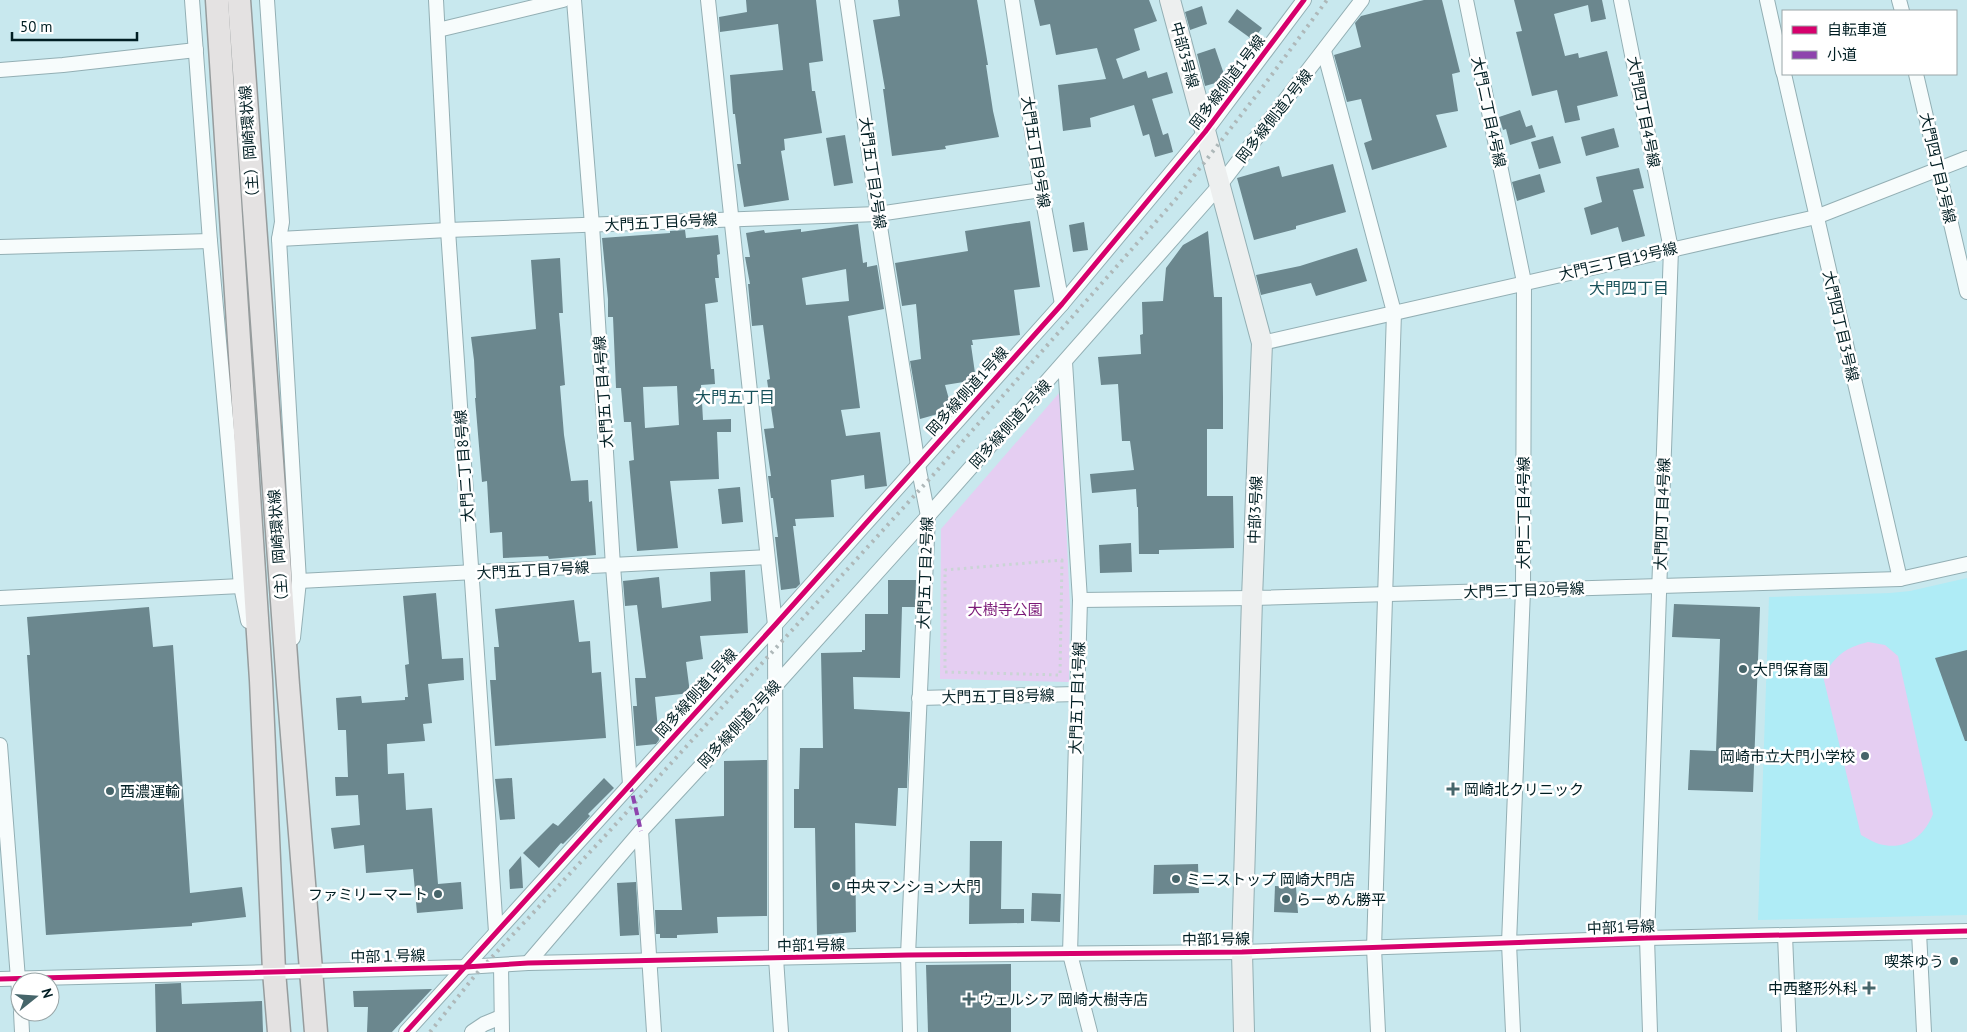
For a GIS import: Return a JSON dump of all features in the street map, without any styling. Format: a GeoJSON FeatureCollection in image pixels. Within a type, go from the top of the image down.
{"type":"FeatureCollection","features":[{"type":"Feature","properties":{"kind":"main road","name":"（主）岡崎環状線"},"geometry":{"type":"LineString","coordinates":[[217,0],[224,74],[261,680],[274,971],[279,1032]]}},
{"type":"Feature","properties":{"kind":"main road","name":"（主）岡崎環状線"},"geometry":{"type":"LineString","coordinates":[[239,0],[288,685],[316,1032]]}},
{"type":"Feature","properties":{"kind":"street"},"geometry":{"type":"LineString","coordinates":[[192,0],[210,241],[241,586],[261,680]]}},
{"type":"Feature","properties":{"kind":"street"},"geometry":{"type":"LineString","coordinates":[[267,0],[282,222],[279,239],[299,580],[288,685]]}},
{"type":"Feature","properties":{"kind":"street","name":"大門二丁目8号線"},"geometry":{"type":"LineString","coordinates":[[436,0],[448,230],[496,932]]}},
{"type":"Feature","properties":{"kind":"street"},"geometry":{"type":"LineString","coordinates":[[438,30],[563,0]]}},
{"type":"Feature","properties":{"kind":"street","name":"大門五丁目4号線"},"geometry":{"type":"LineString","coordinates":[[574,0],[592,225],[630,784]]}},
{"type":"Feature","properties":{"kind":"street"},"geometry":{"type":"LineString","coordinates":[[708,0],[775,625],[776,958],[781,1032]]}},
{"type":"Feature","properties":{"kind":"street","name":"大門五丁目2号線"},"geometry":{"type":"LineString","coordinates":[[847,0],[878,214],[918,465],[928,516],[908,955],[910,1032]]}},
{"type":"Feature","properties":{"kind":"street","name":"大門五丁目9号線"},"geometry":{"type":"LineString","coordinates":[[1012,0],[1041,190],[1062,304]]}},
{"type":"Feature","properties":{"kind":"street","name":"中部3号線"},"geometry":{"type":"LineString","coordinates":[[1170,0],[1262,343],[1252,598],[1242,952],[1244,1032]]}},
{"type":"Feature","properties":{"kind":"street","name":"岡多線側道1号線"},"geometry":{"type":"LineString","coordinates":[[406,1032],[775,625],[1062,304],[1205,132],[1304,0]]}},
{"type":"Feature","properties":{"kind":"street","name":"岡多線側道2号線"},"geometry":{"type":"LineString","coordinates":[[528,963],[641,832],[928,516],[1220,185],[1362,0]]}},
{"type":"Feature","properties":{"kind":"street","name":"大門二丁目4号線"},"geometry":{"type":"LineString","coordinates":[[1466,0],[1524,282],[1523,590],[1509,943],[1513,1032]]}},
{"type":"Feature","properties":{"kind":"street","name":"大門四丁目4号線"},"geometry":{"type":"LineString","coordinates":[[1621,0],[1671,249],[1647,938],[1650,1032]]}},
{"type":"Feature","properties":{"kind":"street","name":"大門四丁目3号線"},"geometry":{"type":"LineString","coordinates":[[1767,0],[1782,64]]}},
{"type":"Feature","properties":{"kind":"street"},"geometry":{"type":"LineString","coordinates":[[0,70],[63,66],[196,50]]}},
{"type":"Feature","properties":{"kind":"street"},"geometry":{"type":"LineString","coordinates":[[1324,51],[1394,312],[1374,948],[1378,1032]]}},
{"type":"Feature","properties":{"kind":"street","name":"大門四丁目3号線"},"geometry":{"type":"LineString","coordinates":[[1784,75],[1900,579]]}},
{"type":"Feature","properties":{"kind":"street","name":"大門四丁目2号線"},"geometry":{"type":"LineString","coordinates":[[1916,75],[1967,292]]}},
{"type":"Feature","properties":{"kind":"street","name":"大門三丁目19号線"},"geometry":{"type":"LineString","coordinates":[[1262,343],[1816,217],[1967,158]]}},
{"type":"Feature","properties":{"kind":"street","name":"大門五丁目6号線"},"geometry":{"type":"LineString","coordinates":[[279,239],[448,230],[878,214],[1041,190]]}},
{"type":"Feature","properties":{"kind":"street"},"geometry":{"type":"LineString","coordinates":[[0,248],[210,241]]}},
{"type":"Feature","properties":{"kind":"street","name":"大門五丁目1号線"},"geometry":{"type":"LineString","coordinates":[[1065,362],[1080,600],[1070,954],[1090,1032]]}},
{"type":"Feature","properties":{"kind":"street","name":"大門五丁目7号線"},"geometry":{"type":"LineString","coordinates":[[299,580],[767,557]]}},
{"type":"Feature","properties":{"kind":"street","name":"大門三丁目20号線"},"geometry":{"type":"LineString","coordinates":[[1080,600],[1252,598],[1900,579],[1967,564]]}},
{"type":"Feature","properties":{"kind":"street"},"geometry":{"type":"LineString","coordinates":[[0,598],[241,586]]}},
{"type":"Feature","properties":{"kind":"street","name":"大門五丁目8号線"},"geometry":{"type":"LineString","coordinates":[[919,698],[1077,694]]}},
{"type":"Feature","properties":{"kind":"street"},"geometry":{"type":"LineString","coordinates":[[0,746],[17,972]]}},
{"type":"Feature","properties":{"kind":"street"},"geometry":{"type":"LineString","coordinates":[[641,832],[654,1032]]}},
{"type":"Feature","properties":{"kind":"street","name":"中部1号線"},"geometry":{"type":"LineString","coordinates":[[465,967],[528,963],[908,955],[1242,952],[1647,938],[1967,931]]}},
{"type":"Feature","properties":{"kind":"street"},"geometry":{"type":"LineString","coordinates":[[1919,932],[1924,1032]]}},
{"type":"Feature","properties":{"kind":"street"},"geometry":{"type":"LineString","coordinates":[[1784,935],[1789,1032]]}},
{"type":"Feature","properties":{"kind":"street"},"geometry":{"type":"LineString","coordinates":[[501,965],[502,1032]]}},
{"type":"Feature","properties":{"kind":"street","name":"中部１号線"},"geometry":{"type":"LineString","coordinates":[[60,978],[465,967]]}},
{"type":"Feature","properties":{"kind":"street"},"geometry":{"type":"LineString","coordinates":[[472,1032],[484,1024],[501,1017]]}},
{"type":"Feature","properties":{"kind":"path"},"geometry":{"type":"LineString","coordinates":[[1062,560],[1060,675],[945,672],[945,570],[1062,560]]}},
{"type":"Feature","properties":{"kind":"shaded area","name":"岡崎市立大門小学校"},"geometry":{"type":"Polygon","coordinates":[[[1967,578],[1967,915],[1758,920],[1769,597],[1890,593],[1910,591],[1967,578]]]}},
{"type":"Feature","properties":{"kind":"green space","name":"大樹寺公園"},"geometry":{"type":"Polygon","coordinates":[[[1060,392],[1070,607],[1069,682],[940,679],[941,529],[1060,392]]]}},
{"type":"Feature","properties":{"kind":"green space"},"geometry":{"type":"Polygon","coordinates":[[[1868,642],[1885,645],[1898,656],[1933,814],[1919,835],[1905,844],[1897,846],[1879,844],[1861,835],[1823,676],[1841,654],[1853,647],[1868,642]]]}},
{"type":"Feature","properties":{"kind":"building"},"geometry":{"type":"Polygon","coordinates":[[[746,0],[816,0],[823,61],[809,63],[812,91],[815,91],[822,133],[784,139],[785,150],[781,151],[789,200],[744,207],[737,164],[741,164],[735,114],[733,114],[730,75],[783,70],[778,24],[720,32],[719,17],[747,12],[746,0]]]}},
{"type":"Feature","properties":{"kind":"building"},"geometry":{"type":"Polygon","coordinates":[[[898,0],[977,0],[988,65],[986,65],[993,111],[999,137],[945,146],[946,149],[892,156],[883,89],[885,89],[873,20],[900,16],[898,0]]]}},
{"type":"Feature","properties":{"kind":"building"},"geometry":{"type":"Polygon","coordinates":[[[1034,0],[1149,0],[1157,21],[1134,29],[1140,50],[1116,59],[1123,79],[1146,71],[1148,78],[1167,72],[1173,93],[1152,99],[1163,135],[1168,133],[1173,152],[1155,157],[1149,134],[1143,136],[1134,105],[1090,118],[1091,127],[1063,131],[1058,85],[1106,79],[1097,48],[1056,55],[1050,24],[1040,26],[1034,0]]]}},
{"type":"Feature","properties":{"kind":"building"},"geometry":{"type":"Polygon","coordinates":[[[1424,0],[1442,0],[1460,72],[1452,74],[1458,111],[1436,115],[1447,147],[1372,170],[1364,143],[1372,140],[1361,99],[1347,102],[1334,55],[1361,47],[1355,23],[1361,16],[1424,0]]]}},
{"type":"Feature","properties":{"kind":"building"},"geometry":{"type":"Polygon","coordinates":[[[1514,0],[1602,0],[1606,19],[1591,22],[1588,5],[1554,14],[1565,56],[1578,53],[1579,58],[1607,51],[1618,96],[1577,106],[1580,120],[1565,123],[1557,90],[1532,96],[1516,32],[1522,31],[1514,0]]]}},
{"type":"Feature","properties":{"kind":"building"},"geometry":{"type":"Polygon","coordinates":[[[1202,6],[1207,24],[1190,30],[1185,12],[1202,6]]]}},
{"type":"Feature","properties":{"kind":"building"},"geometry":{"type":"Polygon","coordinates":[[[1237,9],[1262,28],[1253,40],[1228,22],[1237,9]]]}},
{"type":"Feature","properties":{"kind":"building"},"geometry":{"type":"Polygon","coordinates":[[[1215,48],[1226,80],[1205,86],[1197,54],[1215,48]]]}},
{"type":"Feature","properties":{"kind":"building"},"geometry":{"type":"Polygon","coordinates":[[[1520,110],[1526,127],[1532,125],[1536,137],[1510,145],[1506,129],[1503,130],[1499,117],[1520,110]]]}},
{"type":"Feature","properties":{"kind":"building"},"geometry":{"type":"Polygon","coordinates":[[[1614,128],[1619,147],[1586,156],[1581,137],[1614,128]]]}},
{"type":"Feature","properties":{"kind":"building"},"geometry":{"type":"Polygon","coordinates":[[[845,135],[853,183],[834,186],[826,138],[845,135]]]}},
{"type":"Feature","properties":{"kind":"building"},"geometry":{"type":"Polygon","coordinates":[[[1553,136],[1561,163],[1539,169],[1531,142],[1553,136]]]}},
{"type":"Feature","properties":{"kind":"building"},"geometry":{"type":"Polygon","coordinates":[[[1333,164],[1346,212],[1296,226],[1296,229],[1254,240],[1237,178],[1279,166],[1282,177],[1333,164]]]}},
{"type":"Feature","properties":{"kind":"building"},"geometry":{"type":"Polygon","coordinates":[[[1639,168],[1644,188],[1633,190],[1645,236],[1622,242],[1618,227],[1591,235],[1584,208],[1602,202],[1596,177],[1639,168]]]}},
{"type":"Feature","properties":{"kind":"building"},"geometry":{"type":"Polygon","coordinates":[[[1540,174],[1545,192],[1517,201],[1512,182],[1540,174]]]}},
{"type":"Feature","properties":{"kind":"building"},"geometry":{"type":"Polygon","coordinates":[[[1030,221],[1040,287],[1014,290],[1020,335],[972,340],[976,380],[945,385],[952,410],[920,419],[910,361],[921,359],[916,304],[902,306],[895,263],[968,251],[965,231],[1030,221]]]}},
{"type":"Feature","properties":{"kind":"building"},"geometry":{"type":"Polygon","coordinates":[[[1084,222],[1088,250],[1073,252],[1069,225],[1084,222]]]}},
{"type":"Feature","properties":{"kind":"building"},"geometry":{"type":"Polygon","coordinates":[[[858,224],[863,263],[867,262],[867,267],[877,265],[884,309],[848,316],[860,408],[841,410],[846,436],[880,432],[887,486],[865,489],[864,475],[831,480],[834,517],[795,519],[796,526],[793,526],[800,584],[796,588],[781,590],[775,537],[778,537],[768,476],[771,476],[764,429],[774,428],[767,380],[770,379],[763,325],[752,326],[748,284],[750,284],[745,257],[750,257],[746,233],[764,230],[765,233],[801,229],[801,232],[858,224]],[[846,269],[802,278],[806,305],[849,301],[846,269]]]}},
{"type":"Feature","properties":{"kind":"building"},"geometry":{"type":"Polygon","coordinates":[[[685,230],[686,238],[718,235],[720,254],[717,255],[719,278],[715,278],[718,302],[705,304],[711,369],[714,369],[715,384],[701,385],[703,420],[731,419],[731,432],[717,432],[719,479],[670,481],[678,548],[637,551],[629,461],[634,460],[631,422],[624,422],[621,388],[616,388],[613,317],[608,317],[602,238],[670,233],[670,231],[685,230]],[[677,386],[643,387],[645,428],[679,425],[677,386]]]}},
{"type":"Feature","properties":{"kind":"building"},"geometry":{"type":"Polygon","coordinates":[[[1208,231],[1214,297],[1222,297],[1223,429],[1207,429],[1207,496],[1233,496],[1234,548],[1159,550],[1159,554],[1139,554],[1136,489],[1092,493],[1090,474],[1134,470],[1130,441],[1122,441],[1118,384],[1101,385],[1098,357],[1141,354],[1140,335],[1143,334],[1142,302],[1163,301],[1166,268],[1183,245],[1208,231]]]}},
{"type":"Feature","properties":{"kind":"building"},"geometry":{"type":"Polygon","coordinates":[[[1357,248],[1367,281],[1316,296],[1311,283],[1261,295],[1256,275],[1300,266],[1357,248]]]}},
{"type":"Feature","properties":{"kind":"building"},"geometry":{"type":"Polygon","coordinates":[[[560,258],[563,313],[559,313],[565,385],[560,386],[564,435],[571,481],[588,480],[589,502],[592,501],[596,555],[549,559],[548,556],[503,558],[502,532],[490,533],[487,481],[482,482],[471,337],[536,329],[531,260],[560,258]]]}},
{"type":"Feature","properties":{"kind":"building"},"geometry":{"type":"Polygon","coordinates":[[[740,487],[743,522],[722,524],[718,489],[740,487]]]}},
{"type":"Feature","properties":{"kind":"building"},"geometry":{"type":"Polygon","coordinates":[[[1131,543],[1132,572],[1100,573],[1099,545],[1131,543]]]}},
{"type":"Feature","properties":{"kind":"building"},"geometry":{"type":"Polygon","coordinates":[[[745,570],[748,633],[700,636],[703,659],[686,662],[690,693],[655,697],[659,740],[656,744],[636,746],[633,706],[637,706],[635,678],[646,678],[637,605],[625,606],[623,581],[659,577],[662,608],[711,601],[710,572],[745,570]]]}},
{"type":"Feature","properties":{"kind":"building"},"geometry":{"type":"Polygon","coordinates":[[[888,580],[916,580],[915,607],[902,607],[900,678],[853,677],[854,709],[910,712],[907,788],[898,788],[896,826],[855,823],[856,932],[817,935],[815,828],[794,828],[794,789],[799,789],[800,748],[823,748],[821,653],[862,652],[862,650],[865,650],[865,614],[888,614],[888,580]]]}},
{"type":"Feature","properties":{"kind":"building"},"geometry":{"type":"Polygon","coordinates":[[[436,593],[442,659],[463,658],[464,680],[428,684],[432,723],[423,724],[425,741],[387,744],[388,774],[404,773],[406,810],[432,808],[438,884],[461,882],[463,909],[417,913],[413,869],[366,873],[364,845],[334,849],[331,828],[360,825],[358,795],[336,796],[335,777],[348,777],[346,730],[338,730],[336,698],[361,696],[362,703],[405,700],[405,697],[408,697],[405,665],[409,664],[403,596],[436,593]]]}},
{"type":"Feature","properties":{"kind":"building"},"geometry":{"type":"Polygon","coordinates":[[[574,600],[579,642],[590,641],[592,673],[601,672],[606,738],[495,746],[490,680],[496,680],[494,647],[499,647],[495,609],[574,600]]]}},
{"type":"Feature","properties":{"kind":"building"},"geometry":{"type":"Polygon","coordinates":[[[1674,604],[1760,607],[1753,792],[1688,790],[1690,750],[1716,751],[1720,639],[1672,637],[1674,604]]]}},
{"type":"Feature","properties":{"kind":"building","name":"西濃運輸"},"geometry":{"type":"Polygon","coordinates":[[[149,607],[153,647],[173,645],[190,893],[242,887],[246,917],[192,923],[192,926],[46,935],[27,655],[30,655],[27,617],[149,607]]]}},
{"type":"Feature","properties":{"kind":"building"},"geometry":{"type":"Polygon","coordinates":[[[1967,650],[1967,741],[1965,741],[1935,658],[1967,650]]]}},
{"type":"Feature","properties":{"kind":"building"},"geometry":{"type":"Polygon","coordinates":[[[767,760],[767,916],[717,917],[718,933],[677,935],[677,938],[660,938],[660,934],[656,934],[655,910],[682,910],[675,819],[724,816],[724,761],[767,760]]]}},
{"type":"Feature","properties":{"kind":"building"},"geometry":{"type":"Polygon","coordinates":[[[512,778],[515,819],[500,820],[495,779],[512,778]]]}},
{"type":"Feature","properties":{"kind":"building"},"geometry":{"type":"Polygon","coordinates":[[[604,778],[614,788],[588,814],[590,816],[577,830],[563,844],[561,843],[539,868],[523,853],[553,823],[558,826],[604,778]]]}},
{"type":"Feature","properties":{"kind":"building"},"geometry":{"type":"Polygon","coordinates":[[[970,841],[1002,841],[1001,909],[1024,909],[1024,923],[969,924],[970,841]]]}},
{"type":"Feature","properties":{"kind":"building"},"geometry":{"type":"Polygon","coordinates":[[[521,856],[523,888],[510,889],[509,870],[521,856]]]}},
{"type":"Feature","properties":{"kind":"building","name":"ミニストップ 岡崎大門店"},"geometry":{"type":"Polygon","coordinates":[[[1198,864],[1199,893],[1153,894],[1154,865],[1198,864]]]}},
{"type":"Feature","properties":{"kind":"building"},"geometry":{"type":"Polygon","coordinates":[[[636,882],[639,935],[620,936],[617,883],[636,882]]]}},
{"type":"Feature","properties":{"kind":"building","name":"らーめん勝平"},"geometry":{"type":"Polygon","coordinates":[[[1275,886],[1296,887],[1298,913],[1274,912],[1275,886]]]}},
{"type":"Feature","properties":{"kind":"building"},"geometry":{"type":"Polygon","coordinates":[[[1032,893],[1061,894],[1060,922],[1031,921],[1032,893]]]}},
{"type":"Feature","properties":{"kind":"building","name":"ウェルシア 岡崎大樹寺店"},"geometry":{"type":"Polygon","coordinates":[[[1011,964],[1011,1032],[928,1032],[926,965],[1011,964]]]}},
{"type":"Feature","properties":{"kind":"building"},"geometry":{"type":"Polygon","coordinates":[[[181,983],[182,1004],[262,1001],[263,1032],[156,1032],[155,984],[181,983]]]}},
{"type":"Feature","properties":{"kind":"building"},"geometry":{"type":"Polygon","coordinates":[[[432,989],[392,1032],[367,1032],[368,1007],[354,1007],[353,991],[432,989]]]}},
{"type":"Feature","properties":{"kind":"railway"},"geometry":{"type":"LineString","coordinates":[[430,1032],[477,973],[605,836],[934,474],[1176,199],[1327,0]]}},
{"type":"Feature","properties":{"kind":"marked path"},"geometry":{"type":"LineString","coordinates":[[630,784],[641,831]]}},
{"type":"Feature","properties":{"kind":"cycle path"},"geometry":{"type":"LineString","coordinates":[[406,1032],[775,625],[1062,304],[1205,132],[1304,0]]}},
{"type":"Feature","properties":{"kind":"cycle path"},"geometry":{"type":"LineString","coordinates":[[0,979],[465,967],[528,963],[908,955],[1242,952],[1647,938],[1967,931]]}},
{"type":"Feature","properties":{"kind":"place","name":"大門保育園"},"geometry":{"type":"Point","coordinates":[1743,669]}},
{"type":"Feature","properties":{"kind":"place","name":"岡崎市立大門小学校"},"geometry":{"type":"Point","coordinates":[1865,756]}},
{"type":"Feature","properties":{"kind":"place","name":"岡崎北クリニック"},"geometry":{"type":"Point","coordinates":[1453,789]}},
{"type":"Feature","properties":{"kind":"place","name":"西濃運輸"},"geometry":{"type":"Point","coordinates":[110,791]}},
{"type":"Feature","properties":{"kind":"place","name":"ミニストップ 岡崎大門店"},"geometry":{"type":"Point","coordinates":[1176,879]}},
{"type":"Feature","properties":{"kind":"place","name":"中央マンション大門"},"geometry":{"type":"Point","coordinates":[836,886]}},
{"type":"Feature","properties":{"kind":"place","name":"ファミリーマート"},"geometry":{"type":"Point","coordinates":[438,894]}},
{"type":"Feature","properties":{"kind":"place","name":"らーめん勝平"},"geometry":{"type":"Point","coordinates":[1286,899]}},
{"type":"Feature","properties":{"kind":"place","name":"喫茶ゆう"},"geometry":{"type":"Point","coordinates":[1954,961]}},
{"type":"Feature","properties":{"kind":"place","name":"中西整形外科"},"geometry":{"type":"Point","coordinates":[1869,988]}},
{"type":"Feature","properties":{"kind":"place","name":"ウェルシア 岡崎大樹寺店"},"geometry":{"type":"Point","coordinates":[969,999]}},
{"type":"Feature","properties":{"kind":"district","name":"大門四丁目"},"geometry":{"type":"Point","coordinates":[1629,288]}},
{"type":"Feature","properties":{"kind":"district","name":"大門五丁目"},"geometry":{"type":"Point","coordinates":[735,397]}}]}
